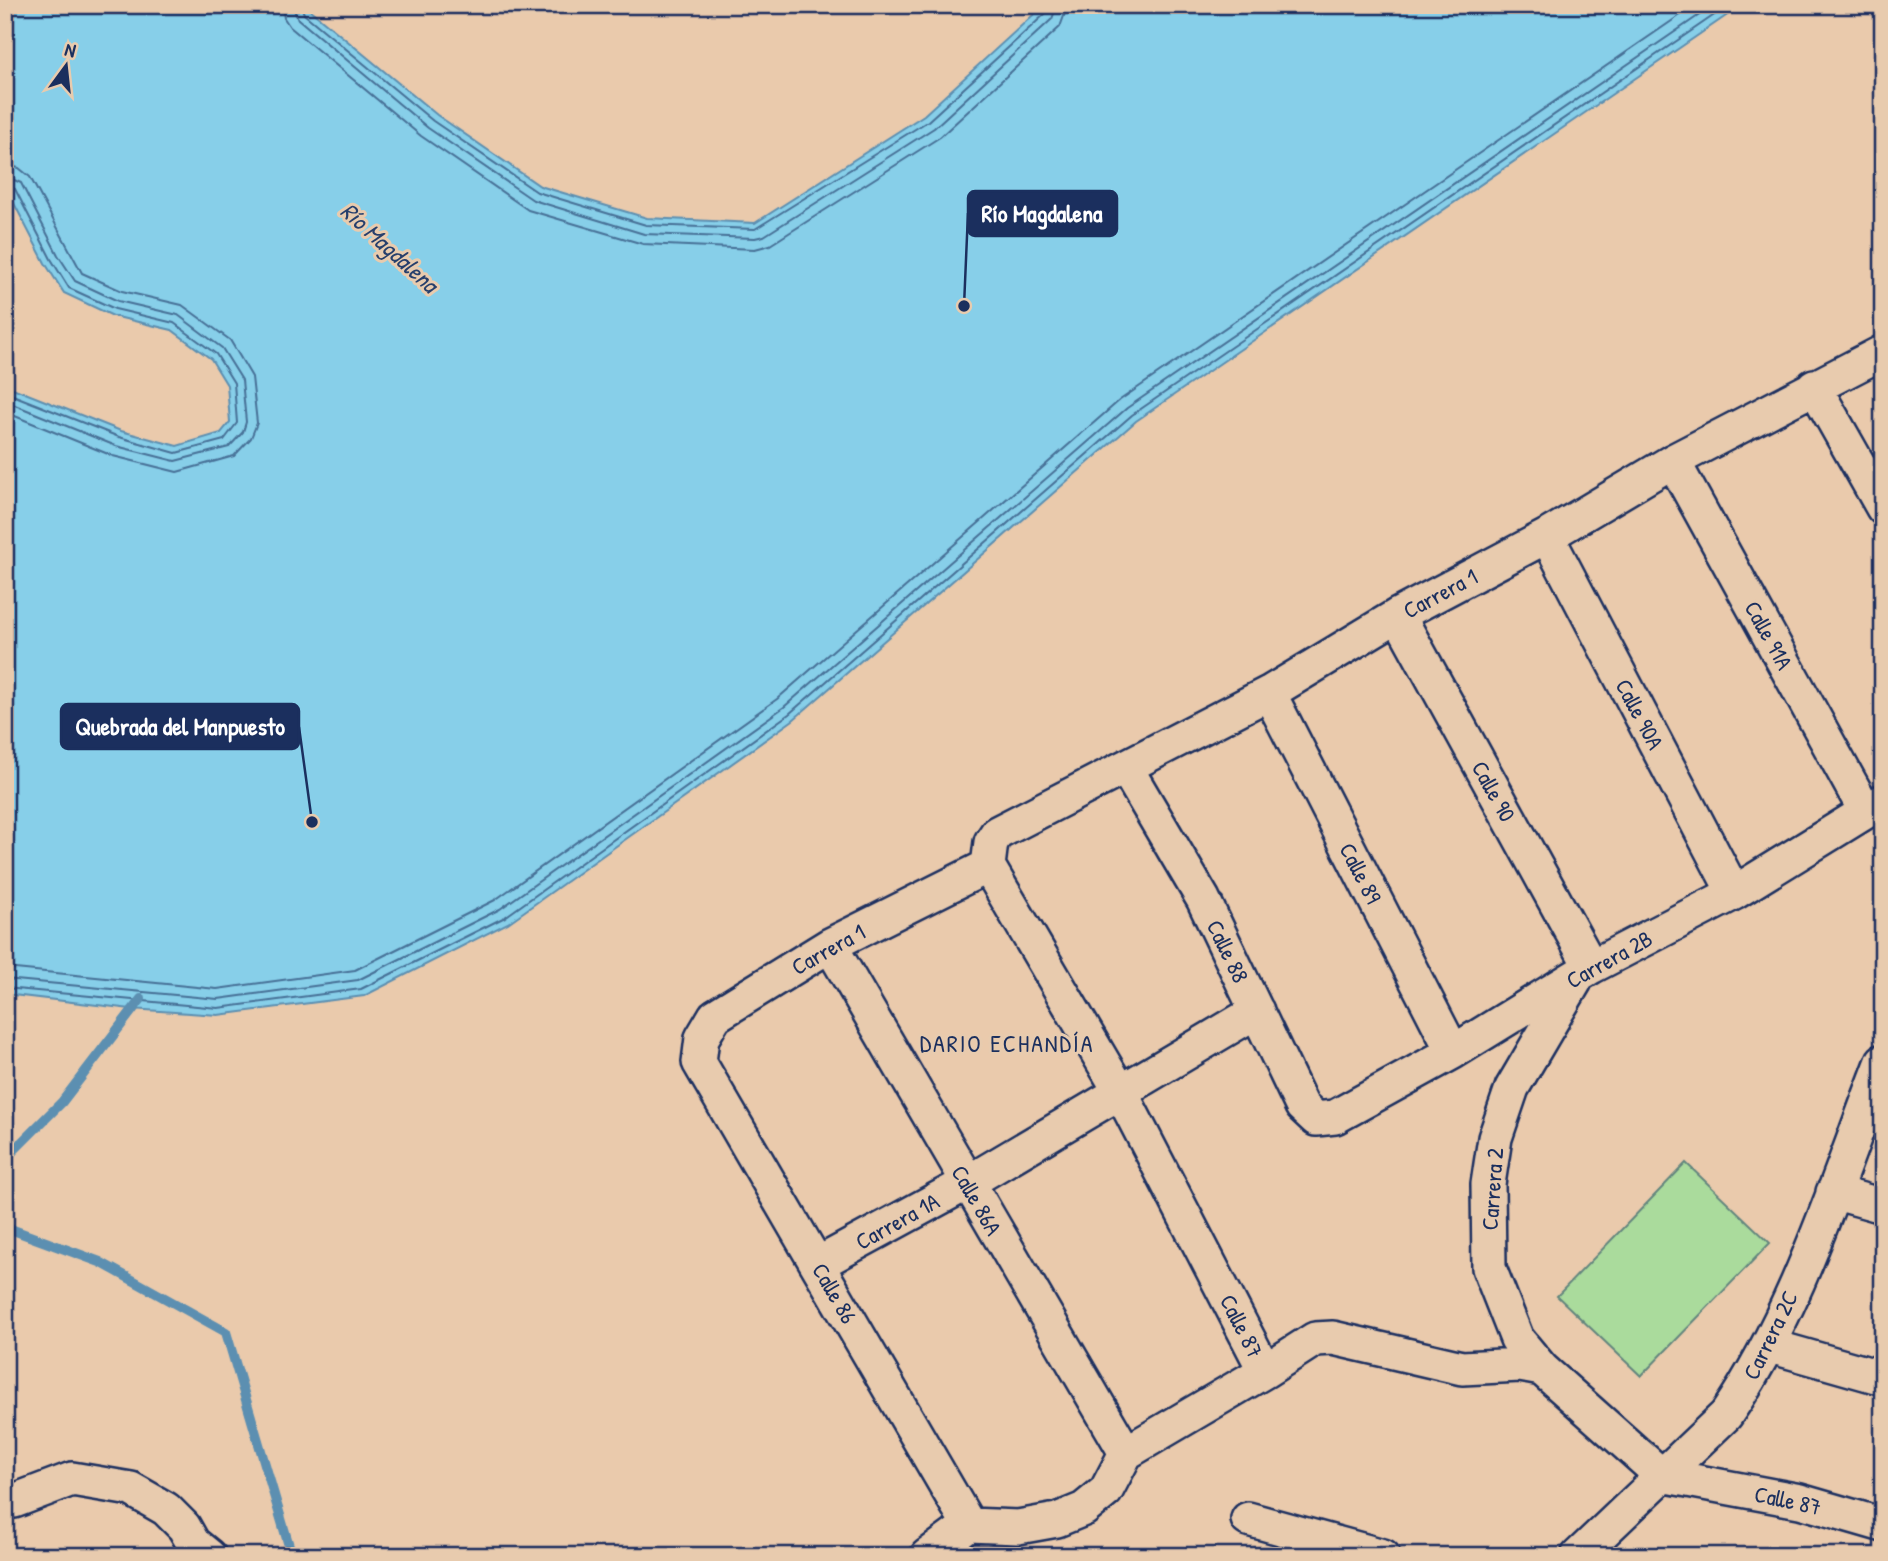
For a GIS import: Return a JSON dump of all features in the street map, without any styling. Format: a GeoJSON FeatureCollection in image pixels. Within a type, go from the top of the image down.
{"type":"FeatureCollection","features":[{"type":"Feature","properties":{"kind":"street","name":"Carrera 1"},"geometry":{"type":"LineString","coordinates":[[699,1062],[702,1038],[715,1016],[830,945],[988,866],[991,842],[997,833],[1269,693],[1398,615],[1547,536],[1673,461],[1883,352]]}},
{"type":"Feature","properties":{"kind":"street"},"geometry":{"type":"LineString","coordinates":[[1814,386],[1883,508]]}},
{"type":"Feature","properties":{"kind":"street","name":"Calle 91A"},"geometry":{"type":"LineString","coordinates":[[1673,461],[1874,805]]}},
{"type":"Feature","properties":{"kind":"street","name":"Calle 90A"},"geometry":{"type":"LineString","coordinates":[[1547,536],[1734,893]]}},
{"type":"Feature","properties":{"kind":"street","name":"Calle 90"},"geometry":{"type":"LineString","coordinates":[[1398,615],[1585,970]]}},
{"type":"Feature","properties":{"kind":"street","name":"Calle 89"},"geometry":{"type":"LineString","coordinates":[[1269,693],[1453,1052]]}},
{"type":"Feature","properties":{"kind":"street","name":"Calle 88"},"geometry":{"type":"LineString","coordinates":[[1126,768],[1203,899],[1302,1106],[1316,1119],[1335,1117]]}},
{"type":"Feature","properties":{"kind":"street","name":"Carrera 2B"},"geometry":{"type":"LineString","coordinates":[[1335,1117],[1453,1052],[1585,970],[1734,893],[1874,805]]}},
{"type":"Feature","properties":{"kind":"street","name":"Calle 87"},"geometry":{"type":"LineString","coordinates":[[988,866],[1120,1091],[1265,1371],[1315,1339],[1333,1338],[1462,1368],[1520,1364],[1542,1369]]}},
{"type":"Feature","properties":{"kind":"street","name":"Calle 86A"},"geometry":{"type":"LineString","coordinates":[[830,945],[1126,1453]]}},
{"type":"Feature","properties":{"kind":"street","name":"Carrera 2"},"geometry":{"type":"LineString","coordinates":[[1542,1369],[1517,1339],[1489,1268],[1488,1184],[1495,1138],[1512,1088],[1585,970]]}},
{"type":"Feature","properties":{"kind":"street","name":"Carrera 1A"},"geometry":{"type":"LineString","coordinates":[[818,1264],[967,1183],[1257,1011]]}},
{"type":"Feature","properties":{"kind":"street","name":"Carrera 2C"},"geometry":{"type":"LineString","coordinates":[[1577,1556],[1726,1415],[1770,1346],[1883,1061]]}},
{"type":"Feature","properties":{"kind":"street","name":"Calle 86"},"geometry":{"type":"LineString","coordinates":[[699,1062],[970,1525]]}},
{"type":"Feature","properties":{"kind":"street"},"geometry":{"type":"LineString","coordinates":[[1833,1192],[1883,1206]]}},
{"type":"Feature","properties":{"kind":"street"},"geometry":{"type":"LineString","coordinates":[[1770,1346],[1883,1378]]}},
{"type":"Feature","properties":{"kind":"street"},"geometry":{"type":"LineString","coordinates":[[1542,1369],[1661,1475]]}},
{"type":"Feature","properties":{"kind":"street"},"geometry":{"type":"LineString","coordinates":[[927,1556],[970,1525],[1018,1527],[1057,1520],[1084,1509],[1106,1491],[1126,1453],[1265,1371]]}},
{"type":"Feature","properties":{"kind":"street","name":"Calle 87"},"geometry":{"type":"LineString","coordinates":[[1661,1475],[1800,1502],[1883,1525]]}},
{"type":"Feature","properties":{"kind":"street"},"geometry":{"type":"LineString","coordinates":[[8,1504],[72,1479],[131,1489],[166,1508],[184,1527],[193,1543],[209,1556]]}},
{"type":"Feature","properties":{"kind":"street"},"geometry":{"type":"LineString","coordinates":[[1248,1519],[1383,1556]]}},
{"type":"Feature","properties":{"kind":"green space"},"geometry":{"type":"Polygon","coordinates":[[[1686,1163],[1770,1243],[1641,1376],[1557,1296],[1686,1163]]]}},
{"type":"Feature","properties":{"kind":"water"},"geometry":{"type":"Polygon","coordinates":[[[5,5],[304,5],[437,115],[540,186],[647,218],[755,223],[924,115],[1044,5],[1742,5],[1136,421],[793,720],[508,923],[364,996],[218,1015],[131,1009],[5,994],[5,385],[121,431],[177,446],[221,433],[230,422],[227,385],[211,359],[172,330],[113,316],[64,293],[45,263],[5,186],[5,5]]]}},
{"type":"Feature","properties":{"kind":"waterway"},"geometry":{"type":"LineString","coordinates":[[5,1159],[62,1102],[141,999]]}},
{"type":"Feature","properties":{"kind":"waterway"},"geometry":{"type":"LineString","coordinates":[[5,1227],[100,1262],[226,1332],[292,1556]]}},
{"type":"Feature","properties":{"kind":"place","name":"Río Magdalena"},"geometry":{"type":"Point","coordinates":[964,306]}},
{"type":"Feature","properties":{"kind":"place","name":"Quebrada del Manpuesto"},"geometry":{"type":"Point","coordinates":[312,822]}},
{"type":"Feature","properties":{"kind":"district","name":"DARIO ECHANDÍA"},"geometry":{"type":"Point","coordinates":[1007,1043]}}]}
